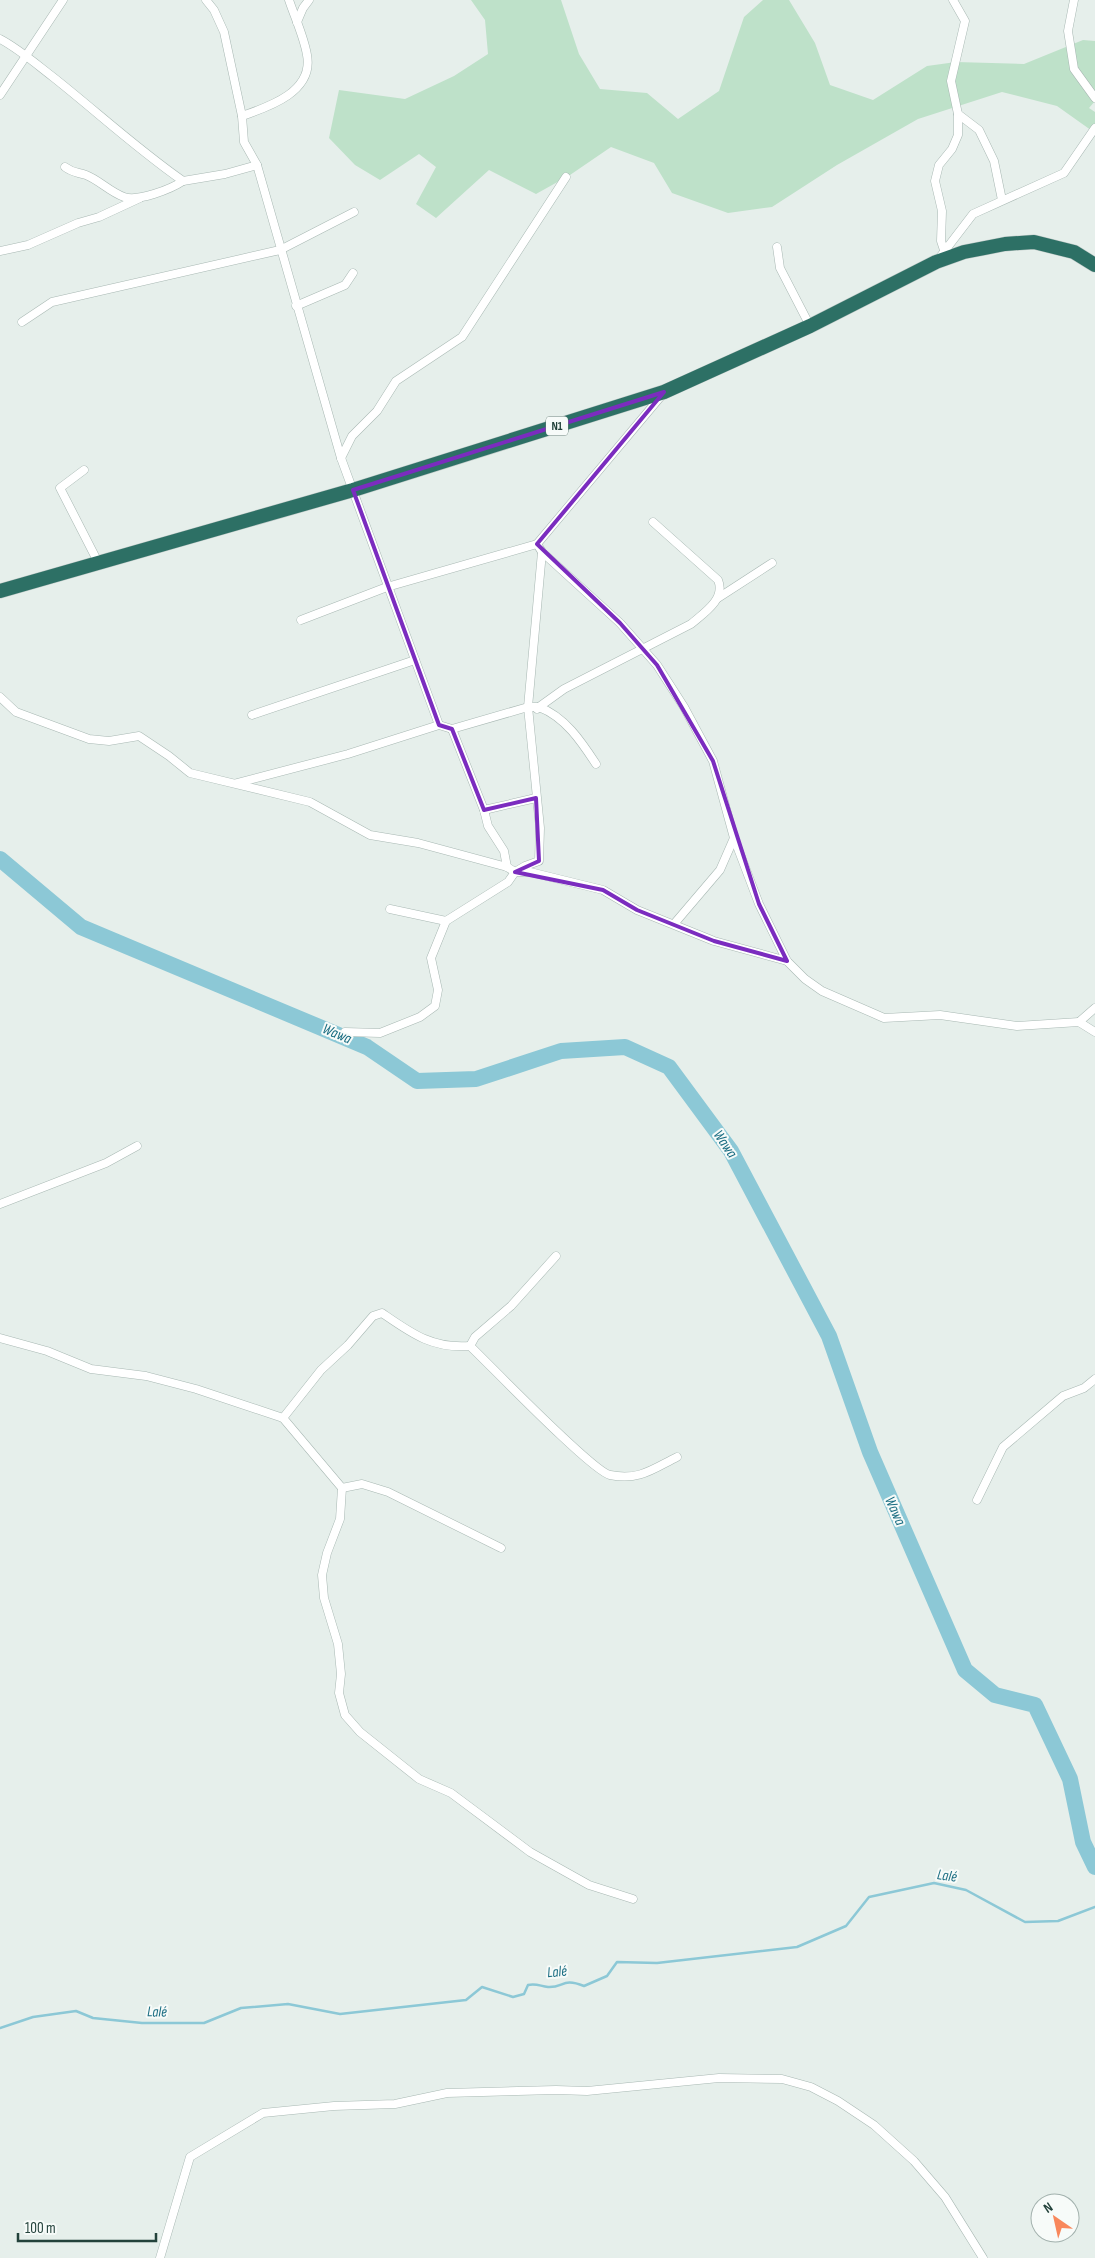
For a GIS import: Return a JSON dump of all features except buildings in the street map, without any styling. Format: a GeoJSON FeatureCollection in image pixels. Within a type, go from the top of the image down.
{"type":"FeatureCollection","features":[{"type":"Feature","properties":{"kind":"highway","name":"N1"},"geometry":{"type":"LineString","coordinates":[[0,592],[353,490],[664,392],[810,326],[936,262],[964,252],[1005,244],[1034,242],[1074,252],[1095,265]]}},
{"type":"Feature","properties":{"kind":"street"},"geometry":{"type":"LineString","coordinates":[[0,95],[63,0]]}},
{"type":"Feature","properties":{"kind":"street"},"geometry":{"type":"LineString","coordinates":[[206,0],[214,10],[224,32],[242,116],[244,142],[257,165],[341,458],[387,587],[440,724],[452,730],[484,810],[488,826],[504,851],[507,867]]}},
{"type":"Feature","properties":{"kind":"street"},"geometry":{"type":"LineString","coordinates":[[242,116],[275,104],[291,94],[305,77],[308,57],[290,0]]}},
{"type":"Feature","properties":{"kind":"street"},"geometry":{"type":"LineString","coordinates":[[297,22],[303,8],[310,0]]}},
{"type":"Feature","properties":{"kind":"street"},"geometry":{"type":"LineString","coordinates":[[944,250],[941,241],[942,211],[935,181],[938,165],[952,149],[958,135],[958,114],[951,81],[965,21],[953,0]]}},
{"type":"Feature","properties":{"kind":"street"},"geometry":{"type":"LineString","coordinates":[[1074,0],[1068,31],[1074,69],[1095,98]]}},
{"type":"Feature","properties":{"kind":"street"},"geometry":{"type":"LineString","coordinates":[[0,39],[26,56],[98,113],[148,156],[183,180]]}},
{"type":"Feature","properties":{"kind":"street"},"geometry":{"type":"LineString","coordinates":[[958,114],[980,130],[994,161],[1002,200]]}},
{"type":"Feature","properties":{"kind":"street"},"geometry":{"type":"LineString","coordinates":[[936,262],[973,214],[1064,173],[1095,128]]}},
{"type":"Feature","properties":{"kind":"street"},"geometry":{"type":"LineString","coordinates":[[1,252],[28,245],[140,198],[173,188],[183,180],[225,174],[257,165]]}},
{"type":"Feature","properties":{"kind":"street"},"geometry":{"type":"LineString","coordinates":[[65,167],[74,173],[85,175],[125,197],[140,198]]}},
{"type":"Feature","properties":{"kind":"street"},"geometry":{"type":"LineString","coordinates":[[341,458],[352,436],[377,411],[396,381],[462,337],[566,177]]}},
{"type":"Feature","properties":{"kind":"street"},"geometry":{"type":"LineString","coordinates":[[22,322],[52,302],[280,250],[354,212]]}},
{"type":"Feature","properties":{"kind":"street"},"geometry":{"type":"LineString","coordinates":[[777,247],[780,268],[810,326]]}},
{"type":"Feature","properties":{"kind":"street"},"geometry":{"type":"LineString","coordinates":[[296,306],[345,285],[353,273]]}},
{"type":"Feature","properties":{"kind":"street"},"geometry":{"type":"LineString","coordinates":[[301,620],[387,587],[537,544],[664,392]]}},
{"type":"Feature","properties":{"kind":"street"},"geometry":{"type":"LineString","coordinates":[[84,470],[60,488],[99,564]]}},
{"type":"Feature","properties":{"kind":"street"},"geometry":{"type":"LineString","coordinates":[[653,522],[718,580],[720,586],[718,598]]}},
{"type":"Feature","properties":{"kind":"street"},"geometry":{"type":"LineString","coordinates":[[537,544],[542,552],[620,623],[657,665],[684,707],[713,761],[734,838],[759,904],[788,961],[804,979],[822,991],[884,1018],[940,1016],[1017,1026],[1079,1022],[1095,1032]]}},
{"type":"Feature","properties":{"kind":"street"},"geometry":{"type":"LineString","coordinates":[[345,1032],[380,1033],[420,1017],[434,1006],[438,990],[431,958],[446,921],[508,882],[516,872],[525,866],[539,861],[540,828],[528,707],[542,552]]}},
{"type":"Feature","properties":{"kind":"street"},"geometry":{"type":"LineString","coordinates":[[528,716],[564,688],[691,624],[718,598],[772,563]]}},
{"type":"Feature","properties":{"kind":"street"},"geometry":{"type":"LineString","coordinates":[[252,714],[415,660]]}},
{"type":"Feature","properties":{"kind":"street"},"geometry":{"type":"LineString","coordinates":[[0,697],[16,712],[89,739],[109,741],[139,736],[190,773],[310,802],[370,835],[418,843],[507,867],[516,872],[530,872],[603,890],[637,910],[714,941],[788,961]]}},
{"type":"Feature","properties":{"kind":"street"},"geometry":{"type":"LineString","coordinates":[[452,730],[528,707],[539,707],[553,712],[571,729],[596,764]]}},
{"type":"Feature","properties":{"kind":"street"},"geometry":{"type":"LineString","coordinates":[[237,783],[348,754],[440,724]]}},
{"type":"Feature","properties":{"kind":"street"},"geometry":{"type":"LineString","coordinates":[[484,810],[536,798]]}},
{"type":"Feature","properties":{"kind":"street"},"geometry":{"type":"LineString","coordinates":[[674,924],[720,870],[734,838]]}},
{"type":"Feature","properties":{"kind":"street"},"geometry":{"type":"LineString","coordinates":[[390,909],[446,921]]}},
{"type":"Feature","properties":{"kind":"street"},"geometry":{"type":"LineString","coordinates":[[1079,1022],[1095,1008]]}},
{"type":"Feature","properties":{"kind":"street"},"geometry":{"type":"LineString","coordinates":[[0,1204],[106,1162],[137,1146]]}},
{"type":"Feature","properties":{"kind":"street"},"geometry":{"type":"LineString","coordinates":[[470,1346],[476,1338],[511,1306],[556,1256]]}},
{"type":"Feature","properties":{"kind":"street"},"geometry":{"type":"LineString","coordinates":[[283,1418],[321,1370],[348,1345],[373,1316],[382,1313],[413,1335],[436,1344],[470,1346],[585,1457],[608,1474],[636,1477],[677,1457]]}},
{"type":"Feature","properties":{"kind":"street"},"geometry":{"type":"LineString","coordinates":[[0,1338],[47,1351],[91,1369],[163,1380],[283,1418],[342,1488],[340,1519],[327,1553],[322,1575],[324,1598],[338,1644],[342,1674],[340,1693],[345,1715],[360,1732],[419,1779],[451,1793],[530,1852],[589,1884],[633,1899]]}},
{"type":"Feature","properties":{"kind":"street"},"geometry":{"type":"LineString","coordinates":[[977,1500],[1003,1447],[1063,1396],[1084,1388],[1095,1379]]}},
{"type":"Feature","properties":{"kind":"street"},"geometry":{"type":"LineString","coordinates":[[342,1488],[362,1484],[388,1492],[501,1548]]}},
{"type":"Feature","properties":{"kind":"street"},"geometry":{"type":"LineString","coordinates":[[160,2258],[190,2158],[263,2113],[334,2106],[395,2104],[447,2093],[587,2091],[719,2078],[782,2079],[811,2087],[838,2100],[860,2115],[914,2161],[945,2197],[983,2258]]}},
{"type":"Feature","properties":{"kind":"highlighted area"},"geometry":{"type":"Polygon","coordinates":[[[664,392],[537,544],[620,623],[657,665],[713,761],[759,904],[787,961],[714,941],[637,910],[603,890],[515,872],[539,861],[536,798],[484,810],[452,729],[439,725],[353,490],[664,392]]]}},
{"type":"Feature","properties":{"kind":"green space"},"geometry":{"type":"Polygon","coordinates":[[[471,0],[561,0],[579,54],[600,89],[647,93],[678,119],[719,91],[744,17],[763,0],[789,0],[815,43],[830,85],[873,100],[927,66],[956,62],[1024,64],[1083,40],[1095,41],[1095,101],[1089,108],[1095,112],[1095,133],[1057,106],[1002,92],[918,119],[837,165],[772,207],[728,213],[672,193],[654,163],[611,147],[570,175],[536,194],[489,170],[436,218],[416,204],[436,167],[419,154],[380,180],[355,165],[329,138],[339,90],[405,99],[454,76],[488,54],[485,20],[471,0]]]}},
{"type":"Feature","properties":{"kind":"waterway","name":"Wawa"},"geometry":{"type":"LineString","coordinates":[[0,859],[81,927],[367,1047],[417,1081],[476,1079],[561,1051],[625,1047],[669,1067],[731,1151],[829,1336],[870,1452],[965,1670],[995,1695],[1035,1705],[1070,1779],[1083,1842],[1095,1867]]}},
{"type":"Feature","properties":{"kind":"waterway","name":"Lalé"},"geometry":{"type":"LineString","coordinates":[[0,2028],[33,2017],[76,2011],[93,2018],[142,2023],[204,2023],[241,2008],[288,2004],[340,2014],[466,2000],[482,1987],[513,1997],[524,1994],[528,1985],[531,1984],[553,1987],[571,1982],[584,1986],[607,1976],[617,1962],[657,1963],[797,1947],[846,1926],[869,1897],[934,1883],[966,1890],[1025,1922],[1058,1921],[1095,1907]]}}]}
